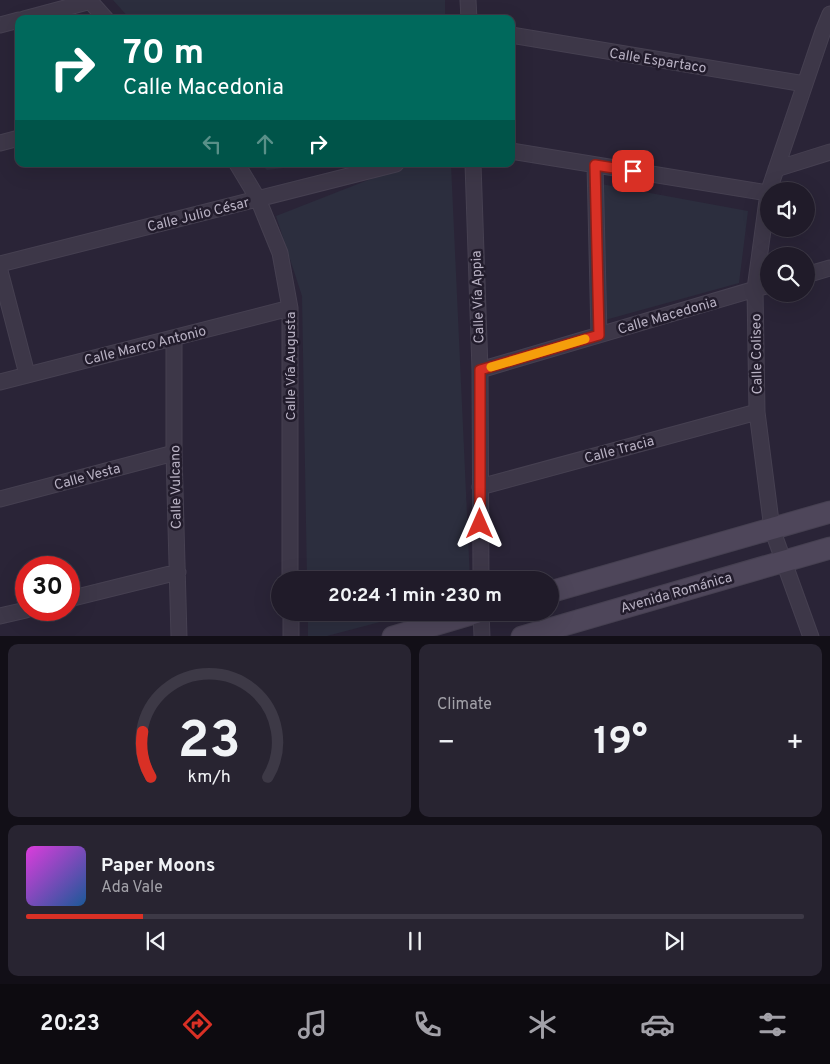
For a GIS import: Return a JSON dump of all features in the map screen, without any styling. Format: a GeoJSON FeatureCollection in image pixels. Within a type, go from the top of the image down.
{"type":"FeatureCollection","features":[{"type":"Feature","properties":{"kind":"street"},"geometry":{"type":"LineString","coordinates":[[468,0],[469,15]]}},
{"type":"Feature","properties":{"kind":"street"},"geometry":{"type":"LineString","coordinates":[[39,15],[90,1],[102,15]]}},
{"type":"Feature","properties":{"kind":"street","name":"Calle Coliseo"},"geometry":{"type":"LineString","coordinates":[[772,182],[805,84],[827,30],[830,14]]}},
{"type":"Feature","properties":{"kind":"street"},"geometry":{"type":"LineString","coordinates":[[0,25],[15,21]]}},
{"type":"Feature","properties":{"kind":"street","name":"Calle Espartaco"},"geometry":{"type":"LineString","coordinates":[[515,36],[805,84]]}},
{"type":"Feature","properties":{"kind":"street"},"geometry":{"type":"LineString","coordinates":[[0,143],[15,139]]}},
{"type":"Feature","properties":{"kind":"street"},"geometry":{"type":"LineString","coordinates":[[515,152],[760,192]]}},
{"type":"Feature","properties":{"kind":"street"},"geometry":{"type":"LineString","coordinates":[[776,168],[830,152]]}},
{"type":"Feature","properties":{"kind":"street"},"geometry":{"type":"LineString","coordinates":[[595,165],[599,335]]}},
{"type":"Feature","properties":{"kind":"street","name":"Calle Vía Augusta"},"geometry":{"type":"LineString","coordinates":[[239,167],[258,199],[280,253],[290,308],[290,571]]}},
{"type":"Feature","properties":{"kind":"street","name":"Calle Julio César"},"geometry":{"type":"LineString","coordinates":[[0,264],[384,167]]}},
{"type":"Feature","properties":{"kind":"street","name":"Calle Vía Appia"},"geometry":{"type":"LineString","coordinates":[[473,167],[480,370],[481,571]]}},
{"type":"Feature","properties":{"kind":"street"},"geometry":{"type":"LineString","coordinates":[[815,272],[830,268]]}},
{"type":"Feature","properties":{"kind":"street"},"geometry":{"type":"LineString","coordinates":[[0,271],[28,374]]}},
{"type":"Feature","properties":{"kind":"street","name":"Calle Macedonia"},"geometry":{"type":"LineString","coordinates":[[480,370],[760,288]]}},
{"type":"Feature","properties":{"kind":"street","name":"Calle Coliseo"},"geometry":{"type":"LineString","coordinates":[[761,302],[757,412],[772,529],[811,636]]}},
{"type":"Feature","properties":{"kind":"street","name":"Calle Marco Antonio"},"geometry":{"type":"LineString","coordinates":[[0,382],[290,308]]}},
{"type":"Feature","properties":{"kind":"street","name":"Calle Vulcano"},"geometry":{"type":"LineString","coordinates":[[174,338],[174,453],[179,636]]}},
{"type":"Feature","properties":{"kind":"street","name":"Calle Tracia"},"geometry":{"type":"LineString","coordinates":[[480,487],[757,412]]}},
{"type":"Feature","properties":{"kind":"street","name":"Calle Vesta"},"geometry":{"type":"LineString","coordinates":[[0,499],[174,453]]}},
{"type":"Feature","properties":{"kind":"street"},"geometry":{"type":"LineString","coordinates":[[559,589],[830,512]]}},
{"type":"Feature","properties":{"kind":"street","name":"Avenida Románica"},"geometry":{"type":"LineString","coordinates":[[522,636],[830,548]]}},
{"type":"Feature","properties":{"kind":"street"},"geometry":{"type":"LineString","coordinates":[[80,596],[178,572]]}},
{"type":"Feature","properties":{"kind":"street"},"geometry":{"type":"LineString","coordinates":[[0,616],[15,613]]}},
{"type":"Feature","properties":{"kind":"street"},"geometry":{"type":"LineString","coordinates":[[290,621],[291,636]]}},
{"type":"Feature","properties":{"kind":"street"},"geometry":{"type":"LineString","coordinates":[[394,636],[448,621]]}},
{"type":"Feature","properties":{"kind":"street"},"geometry":{"type":"LineString","coordinates":[[481,621],[482,636]]}},
{"type":"Feature","properties":{"kind":"shaded area"},"geometry":{"type":"Polygon","coordinates":[[[113,0],[445,0],[445,15],[126,15],[113,0]]]}},
{"type":"Feature","properties":{"kind":"shaded area"},"geometry":{"type":"Polygon","coordinates":[[[264,167],[292,167],[267,170],[264,167]]]}},
{"type":"Feature","properties":{"kind":"shaded area"},"geometry":{"type":"Polygon","coordinates":[[[401,167],[451,167],[470,571],[307,571],[302,296],[276,216],[401,167]]]}},
{"type":"Feature","properties":{"kind":"shaded area"},"geometry":{"type":"Polygon","coordinates":[[[601,184],[748,211],[739,283],[605,320],[601,184]]]}},
{"type":"Feature","properties":{"kind":"shaded area"},"geometry":{"type":"Polygon","coordinates":[[[308,621],[384,621],[327,636],[308,636],[308,621]]]}},
{"type":"Feature","properties":{"kind":"slow traffic"},"geometry":{"type":"LineString","coordinates":[[491,367],[585,339]]}},
{"type":"Feature","properties":{"kind":"route"},"geometry":{"type":"LineString","coordinates":[[480,524],[480,370],[599,335],[595,165],[633,171]]}}]}
